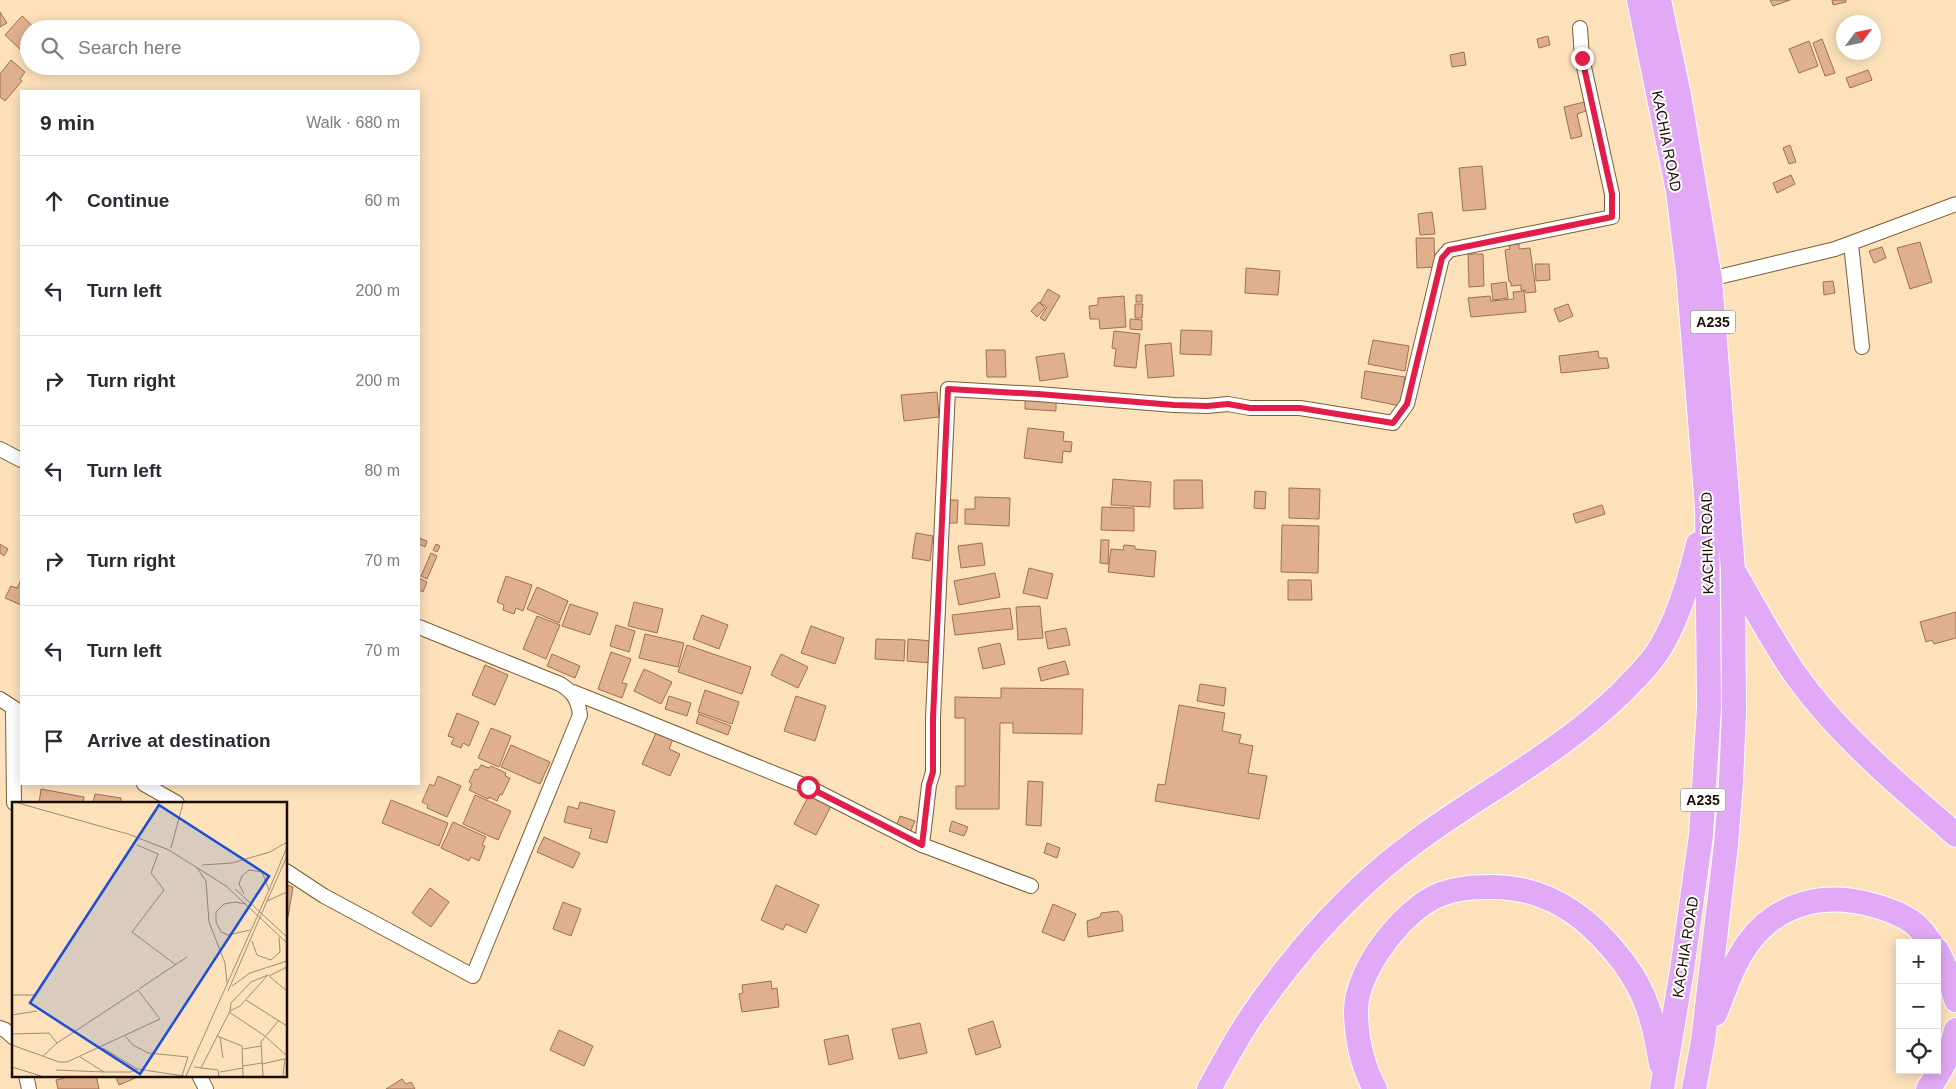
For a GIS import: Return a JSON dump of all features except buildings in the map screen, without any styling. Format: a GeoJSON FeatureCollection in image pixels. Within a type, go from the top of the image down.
{"type":"FeatureCollection","features":[{"type":"Feature","properties":{"kind":"highway","name":"KACHIA ROAD"},"geometry":{"type":"LineString","coordinates":[[1639,0],[1678,191],[1714,498],[1733,570],[1735,647],[1730,792],[1704,1041]]}},
{"type":"Feature","properties":{"kind":"highway","name":"KACHIA ROAD"},"geometry":{"type":"LineString","coordinates":[[1659,0],[1679,95],[1710,279],[1714,498],[1709,707],[1701,835],[1663,1086]]}},
{"type":"Feature","properties":{"kind":"highway"},"geometry":{"type":"LineString","coordinates":[[1209,1089],[1252,1015],[1287,968],[1322,927],[1372,877],[1434,828],[1549,751],[1598,715],[1642,673],[1663,644],[1689,582],[1714,498]]}},
{"type":"Feature","properties":{"kind":"highway"},"geometry":{"type":"LineString","coordinates":[[1733,570],[1795,674],[1839,726],[1884,773],[1956,834]]}},
{"type":"Feature","properties":{"kind":"highway"},"geometry":{"type":"LineString","coordinates":[[1375,1089],[1367,1074],[1358,1037],[1356,1007],[1364,976],[1378,951],[1396,928],[1418,908],[1440,894],[1469,887],[1503,886],[1534,892],[1563,904],[1588,922],[1628,968],[1644,996],[1654,1026],[1663,1086]]}},
{"type":"Feature","properties":{"kind":"highway"},"geometry":{"type":"LineString","coordinates":[[1704,1041],[1734,968],[1749,942],[1768,922],[1789,909],[1813,900],[1837,899],[1864,903],[1889,909],[1916,925],[1928,939]]}},
{"type":"Feature","properties":{"kind":"highway"},"geometry":{"type":"LineString","coordinates":[[1941,959],[1950,978],[1956,1000]]}},
{"type":"Feature","properties":{"kind":"highway"},"geometry":{"type":"LineString","coordinates":[[1928,1089],[1941,1072],[1951,1052],[1956,1030]]}},
{"type":"Feature","properties":{"kind":"highway","name":"A235"},"geometry":{"type":"LineString","coordinates":[[1694,1089],[1704,1041]]}},
{"type":"Feature","properties":{"kind":"street"},"geometry":{"type":"LineString","coordinates":[[922,845],[929,785],[933,772],[933,718],[948,389],[1174,405],[1207,406],[1228,404],[1250,408],[1300,408],[1393,423],[1407,404],[1442,258],[1449,250],[1612,217],[1612,194],[1582,58],[1580,28]]}},
{"type":"Feature","properties":{"kind":"street"},"geometry":{"type":"LineString","coordinates":[[1710,279],[1835,249],[1956,204]]}},
{"type":"Feature","properties":{"kind":"street"},"geometry":{"type":"LineString","coordinates":[[1851,244],[1862,347]]}},
{"type":"Feature","properties":{"kind":"street"},"geometry":{"type":"LineString","coordinates":[[0,449],[20,459]]}},
{"type":"Feature","properties":{"kind":"street"},"geometry":{"type":"LineString","coordinates":[[420,627],[560,684],[573,692],[808,787],[922,845],[1031,886]]}},
{"type":"Feature","properties":{"kind":"street"},"geometry":{"type":"LineString","coordinates":[[288,872],[324,896],[472,976],[580,715],[579,705],[573,692]]}},
{"type":"Feature","properties":{"kind":"street"},"geometry":{"type":"LineString","coordinates":[[0,699],[17,710],[14,802]]}},
{"type":"Feature","properties":{"kind":"street"},"geometry":{"type":"LineString","coordinates":[[146,785],[174,802]]}},
{"type":"Feature","properties":{"kind":"street"},"geometry":{"type":"LineString","coordinates":[[0,1028],[12,1036]]}},
{"type":"Feature","properties":{"kind":"street"},"geometry":{"type":"LineString","coordinates":[[26,1076],[29,1089]]}},
{"type":"Feature","properties":{"kind":"street"},"geometry":{"type":"LineString","coordinates":[[200,1076],[206,1089]]}},
{"type":"Feature","properties":{"kind":"route"},"geometry":{"type":"LineString","coordinates":[[808,787],[922,845],[929,785],[933,772],[933,718],[948,389],[1174,405],[1207,406],[1228,404],[1250,408],[1300,408],[1393,423],[1407,404],[1442,258],[1449,250],[1612,217],[1612,194],[1582,58]]}}]}
